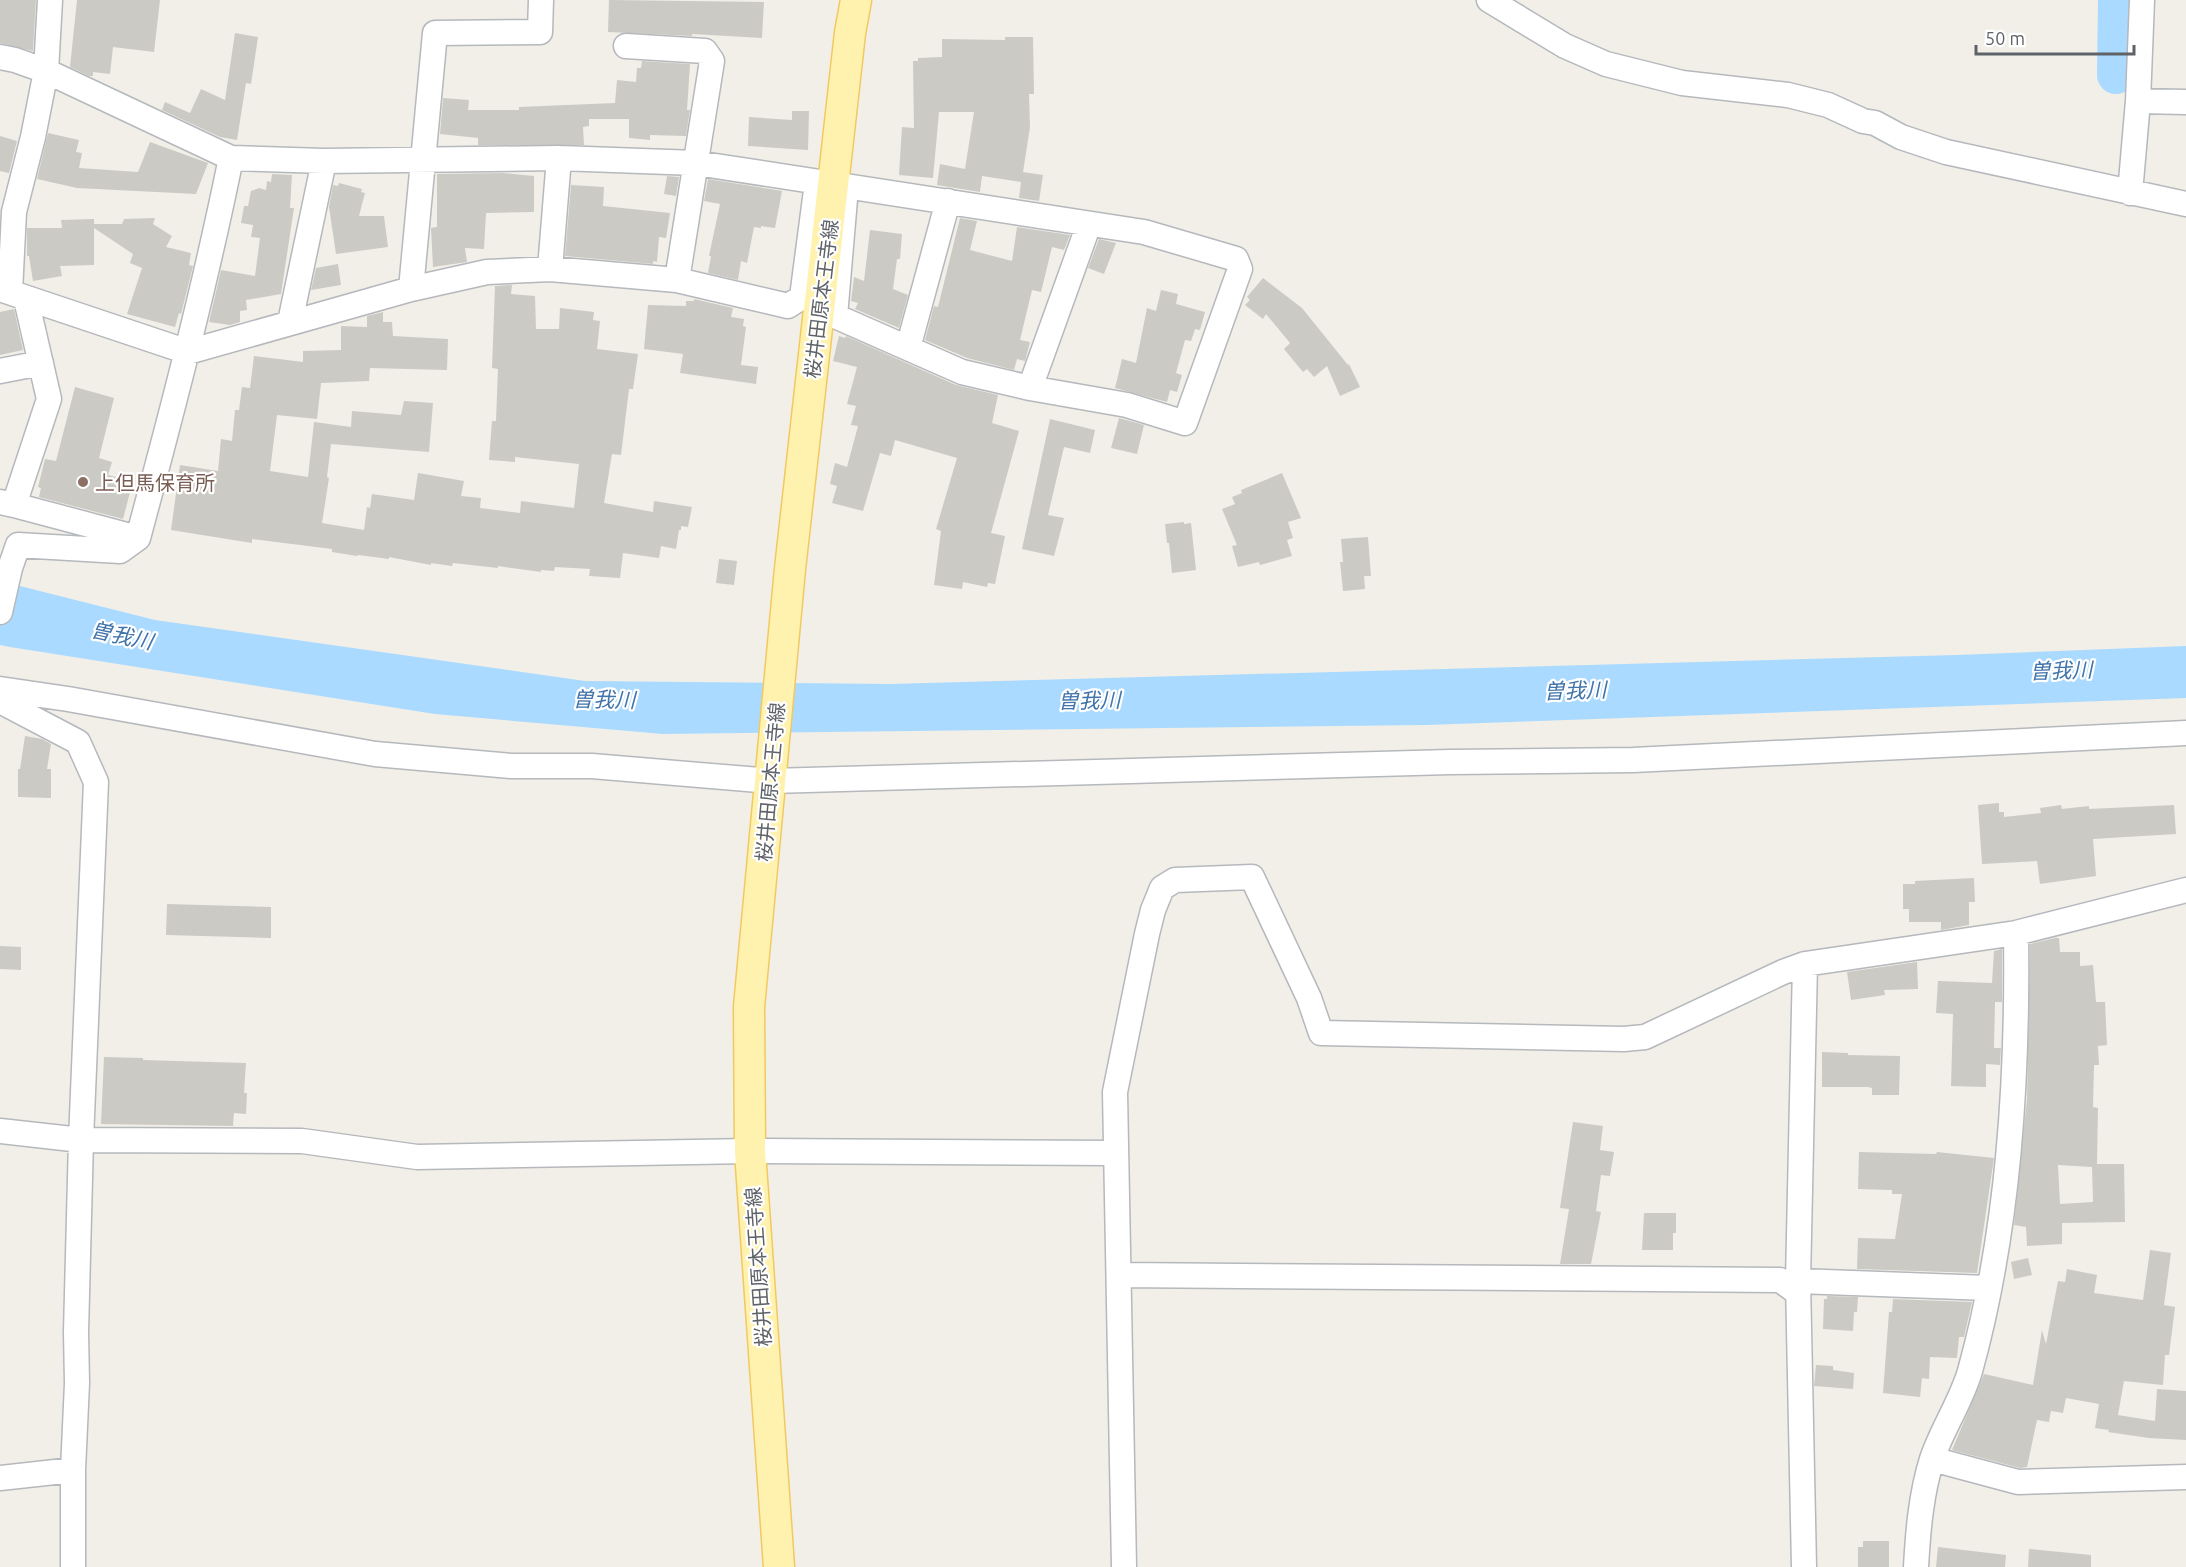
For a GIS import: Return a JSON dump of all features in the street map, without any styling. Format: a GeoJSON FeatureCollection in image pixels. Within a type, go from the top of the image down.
{"type":"FeatureCollection","features":[{"type":"Feature","properties":{"kind":"main road","name":"桜井田原本王寺線"},"geometry":{"type":"LineString","coordinates":[[778,1567],[750,1150],[749,1006],[819,301],[826,184],[856,0]]}},
{"type":"Feature","properties":{"kind":"street"},"geometry":{"type":"LineString","coordinates":[[50,0],[46,71],[33,136],[9,193],[14,212],[12,293],[41,363],[49,399],[7,503],[138,538]]}},
{"type":"Feature","properties":{"kind":"street"},"geometry":{"type":"LineString","coordinates":[[411,289],[435,33],[540,32],[541,0]]}},
{"type":"Feature","properties":{"kind":"street"},"geometry":{"type":"LineString","coordinates":[[1489,0],[1565,46],[1606,64],[1682,84],[1798,98],[1828,105],[1863,121],[1875,123],[1900,137],[1946,152],[2186,204]]}},
{"type":"Feature","properties":{"kind":"street"},"geometry":{"type":"LineString","coordinates":[[2130,193],[2138,101],[2142,0]]}},
{"type":"Feature","properties":{"kind":"street"},"geometry":{"type":"LineString","coordinates":[[626,46],[705,51],[712,62],[677,280]]}},
{"type":"Feature","properties":{"kind":"street"},"geometry":{"type":"LineString","coordinates":[[0,57],[46,71],[231,158],[324,160],[559,158],[696,163],[1144,232],[1236,259],[1240,269],[1185,423],[1127,405],[1030,388],[962,372],[835,316],[846,200],[826,184]]}},
{"type":"Feature","properties":{"kind":"street"},"geometry":{"type":"LineString","coordinates":[[2138,101],[2186,102]]}},
{"type":"Feature","properties":{"kind":"street"},"geometry":{"type":"LineString","coordinates":[[0,612],[18,544],[120,551],[138,538],[212,254],[231,158]]}},
{"type":"Feature","properties":{"kind":"street"},"geometry":{"type":"LineString","coordinates":[[550,269],[559,158]]}},
{"type":"Feature","properties":{"kind":"street"},"geometry":{"type":"LineString","coordinates":[[290,322],[324,160]]}},
{"type":"Feature","properties":{"kind":"street"},"geometry":{"type":"LineString","coordinates":[[12,293],[188,352],[411,289],[487,272],[550,269],[677,280],[788,306],[802,297],[826,184]]}},
{"type":"Feature","properties":{"kind":"street"},"geometry":{"type":"LineString","coordinates":[[908,348],[948,201]]}},
{"type":"Feature","properties":{"kind":"street"},"geometry":{"type":"LineString","coordinates":[[1030,388],[1089,224]]}},
{"type":"Feature","properties":{"kind":"street"},"geometry":{"type":"LineString","coordinates":[[0,371],[41,363]]}},
{"type":"Feature","properties":{"kind":"street"},"geometry":{"type":"LineString","coordinates":[[0,689],[375,754],[511,766],[592,766],[771,777],[1633,760],[2186,734]]}},
{"type":"Feature","properties":{"kind":"street"},"geometry":{"type":"LineString","coordinates":[[0,701],[78,742],[96,782],[81,1140],[73,1470],[73,1567]]}},
{"type":"Feature","properties":{"kind":"street"},"geometry":{"type":"LineString","coordinates":[[1124,1567],[1115,1092],[1147,934],[1162,888],[1175,880],[1252,877],[1309,998],[1321,1033],[1613,1038],[1645,1037],[1783,972],[1805,964],[2016,933],[2186,890]]}},
{"type":"Feature","properties":{"kind":"street"},"geometry":{"type":"LineString","coordinates":[[1916,1567],[1924,1492],[1932,1459],[1969,1373],[1988,1288],[2008,1158],[2016,933]]}},
{"type":"Feature","properties":{"kind":"street"},"geometry":{"type":"LineString","coordinates":[[1804,1567],[1798,1287],[1805,964]]}},
{"type":"Feature","properties":{"kind":"street"},"geometry":{"type":"LineString","coordinates":[[0,1131],[81,1140],[302,1141],[417,1158],[750,1150],[1115,1153]]}},
{"type":"Feature","properties":{"kind":"street"},"geometry":{"type":"LineString","coordinates":[[1119,1275],[1780,1280],[1798,1287],[1988,1288]]}},
{"type":"Feature","properties":{"kind":"street"},"geometry":{"type":"LineString","coordinates":[[1932,1459],[2018,1482],[2186,1477]]}},
{"type":"Feature","properties":{"kind":"street"},"geometry":{"type":"LineString","coordinates":[[0,1478],[73,1470]]}},
{"type":"Feature","properties":{"kind":"water","name":"曽我川"},"geometry":{"type":"Polygon","coordinates":[[[0,581],[155,620],[585,681],[890,684],[1957,655],[2186,646],[2186,698],[1426,725],[663,734],[435,714],[0,645],[0,581]]]}},
{"type":"Feature","properties":{"kind":"building"},"geometry":{"type":"Polygon","coordinates":[[[0,0],[36,0],[33,51],[0,43],[0,0]]]}},
{"type":"Feature","properties":{"kind":"building"},"geometry":{"type":"Polygon","coordinates":[[[77,0],[160,0],[154,52],[113,47],[110,74],[93,72],[93,76],[89,76],[70,67],[77,0]]]}},
{"type":"Feature","properties":{"kind":"building"},"geometry":{"type":"Polygon","coordinates":[[[609,0],[764,2],[762,38],[608,32],[609,0]]]}},
{"type":"Feature","properties":{"kind":"building"},"geometry":{"type":"Polygon","coordinates":[[[235,33],[258,37],[251,84],[246,83],[237,140],[220,137],[162,110],[165,102],[190,113],[201,89],[225,100],[235,33]]]}},
{"type":"Feature","properties":{"kind":"building"},"geometry":{"type":"Polygon","coordinates":[[[1005,37],[1033,37],[1034,94],[1029,94],[1030,127],[1023,172],[1043,175],[1039,201],[1019,198],[1021,182],[982,176],[980,192],[937,185],[940,164],[965,169],[974,112],[939,112],[933,178],[899,175],[902,127],[914,128],[913,61],[918,61],[918,58],[942,57],[942,39],[1005,40],[1005,37]]]}},
{"type":"Feature","properties":{"kind":"building"},"geometry":{"type":"Polygon","coordinates":[[[642,61],[690,64],[687,110],[690,110],[686,136],[650,135],[650,140],[629,138],[629,119],[589,119],[589,126],[583,127],[584,145],[478,145],[478,138],[440,134],[443,98],[469,100],[468,110],[519,110],[519,107],[615,103],[617,80],[636,82],[637,68],[641,68],[642,61]]]}},
{"type":"Feature","properties":{"kind":"building"},"geometry":{"type":"Polygon","coordinates":[[[792,111],[809,111],[808,150],[748,146],[749,117],[792,120],[792,111]]]}},
{"type":"Feature","properties":{"kind":"building"},"geometry":{"type":"Polygon","coordinates":[[[48,133],[79,140],[76,152],[82,153],[79,168],[138,172],[150,142],[208,163],[196,194],[77,188],[37,179],[48,133]]]}},
{"type":"Feature","properties":{"kind":"building"},"geometry":{"type":"Polygon","coordinates":[[[0,136],[17,141],[9,173],[0,171],[0,136]]]}},
{"type":"Feature","properties":{"kind":"building"},"geometry":{"type":"Polygon","coordinates":[[[503,173],[534,176],[534,212],[486,213],[484,249],[465,248],[467,262],[433,267],[431,228],[437,227],[437,174],[503,173]]]}},
{"type":"Feature","properties":{"kind":"building"},"geometry":{"type":"Polygon","coordinates":[[[272,174],[292,175],[290,208],[294,208],[281,294],[246,300],[247,310],[240,311],[240,322],[230,325],[209,322],[221,270],[255,276],[260,238],[251,237],[253,225],[241,223],[244,206],[248,206],[251,191],[259,188],[266,190],[267,181],[271,182],[272,174]]]}},
{"type":"Feature","properties":{"kind":"building"},"geometry":{"type":"Polygon","coordinates":[[[667,176],[679,177],[676,196],[664,194],[667,176]]]}},
{"type":"Feature","properties":{"kind":"building"},"geometry":{"type":"Polygon","coordinates":[[[708,179],[782,191],[775,228],[754,227],[747,263],[741,261],[738,280],[708,273],[711,256],[709,256],[720,204],[704,201],[708,179]]]}},
{"type":"Feature","properties":{"kind":"building"},"geometry":{"type":"Polygon","coordinates":[[[339,183],[362,189],[361,192],[365,193],[359,216],[384,216],[388,247],[336,254],[329,207],[333,185],[338,186],[339,183]]]}},
{"type":"Feature","properties":{"kind":"building"},"geometry":{"type":"Polygon","coordinates":[[[571,185],[604,187],[603,206],[670,213],[666,238],[659,237],[657,262],[653,261],[653,264],[565,256],[571,185]]]}},
{"type":"Feature","properties":{"kind":"building"},"geometry":{"type":"Polygon","coordinates":[[[155,218],[153,224],[172,236],[166,247],[191,253],[189,265],[193,266],[181,314],[179,313],[175,327],[127,314],[142,268],[130,263],[133,254],[94,228],[94,265],[60,266],[62,276],[33,281],[29,256],[27,256],[27,228],[62,228],[61,220],[94,219],[94,224],[122,224],[124,219],[155,218]]]}},
{"type":"Feature","properties":{"kind":"building"},"geometry":{"type":"Polygon","coordinates":[[[960,218],[977,221],[970,250],[1012,261],[1017,227],[1070,235],[1064,250],[1052,247],[1041,292],[1032,290],[1020,340],[1030,342],[1025,361],[1017,359],[1014,370],[967,358],[925,340],[934,306],[938,307],[960,218]]]}},
{"type":"Feature","properties":{"kind":"building"},"geometry":{"type":"Polygon","coordinates":[[[870,230],[902,234],[900,259],[897,259],[893,289],[908,295],[899,328],[855,309],[858,303],[851,301],[854,277],[864,281],[870,230]]]}},
{"type":"Feature","properties":{"kind":"building"},"geometry":{"type":"Polygon","coordinates":[[[1099,239],[1116,243],[1104,274],[1088,268],[1099,239]]]}},
{"type":"Feature","properties":{"kind":"building"},"geometry":{"type":"Polygon","coordinates":[[[338,264],[341,285],[311,290],[316,268],[338,264]]]}},
{"type":"Feature","properties":{"kind":"building"},"geometry":{"type":"Polygon","coordinates":[[[1263,278],[1302,308],[1349,364],[1360,387],[1340,396],[1327,366],[1314,377],[1307,369],[1303,372],[1284,349],[1290,343],[1266,314],[1263,319],[1245,305],[1250,300],[1247,297],[1263,278]]]}},
{"type":"Feature","properties":{"kind":"building"},"geometry":{"type":"Polygon","coordinates":[[[512,285],[511,294],[535,296],[536,329],[559,329],[560,308],[594,312],[593,320],[600,321],[597,349],[638,354],[633,389],[629,389],[621,455],[612,454],[604,503],[653,512],[654,501],[692,507],[688,527],[681,526],[679,530],[676,549],[661,546],[659,558],[623,553],[620,578],[589,576],[590,569],[555,567],[554,571],[541,570],[541,572],[453,563],[452,566],[431,563],[431,565],[389,557],[389,559],[332,552],[332,549],[252,539],[252,543],[171,530],[180,465],[218,471],[221,439],[232,441],[235,410],[239,410],[242,387],[250,388],[254,356],[303,362],[303,351],[341,350],[341,326],[367,327],[367,316],[383,312],[383,322],[392,322],[393,336],[448,339],[447,370],[370,368],[369,381],[321,383],[317,419],[277,415],[270,471],[308,477],[314,422],[351,427],[352,411],[401,415],[404,401],[433,403],[429,452],[331,444],[327,477],[329,478],[322,523],[364,530],[367,507],[370,508],[372,494],[414,500],[418,473],[464,481],[461,496],[481,498],[480,508],[520,513],[521,501],[574,508],[579,464],[515,457],[515,462],[489,460],[492,421],[496,421],[498,369],[492,368],[495,286],[512,285]]]}},
{"type":"Feature","properties":{"kind":"building"},"geometry":{"type":"Polygon","coordinates":[[[1161,290],[1178,294],[1176,304],[1205,312],[1200,330],[1195,329],[1191,341],[1185,340],[1176,373],[1182,375],[1177,392],[1170,390],[1167,402],[1115,388],[1122,359],[1136,363],[1147,308],[1156,311],[1161,290]]]}},
{"type":"Feature","properties":{"kind":"building"},"geometry":{"type":"Polygon","coordinates":[[[694,299],[733,308],[731,317],[744,319],[743,326],[746,327],[741,365],[758,367],[756,384],[680,373],[683,354],[644,349],[648,305],[686,306],[686,301],[694,301],[694,299]]]}},
{"type":"Feature","properties":{"kind":"building"},"geometry":{"type":"Polygon","coordinates":[[[14,309],[23,350],[0,355],[0,312],[14,309]]]}},
{"type":"Feature","properties":{"kind":"building"},"geometry":{"type":"Polygon","coordinates":[[[839,336],[845,338],[846,336],[956,385],[998,395],[992,423],[1019,431],[991,533],[1005,536],[995,584],[988,583],[987,587],[963,582],[962,589],[934,585],[941,531],[936,529],[957,458],[895,440],[891,456],[880,453],[863,511],[832,503],[837,486],[830,484],[835,463],[847,467],[858,426],[851,425],[856,406],[847,404],[857,367],[833,361],[839,336]]]}},
{"type":"Feature","properties":{"kind":"building"},"geometry":{"type":"Polygon","coordinates":[[[75,387],[114,398],[99,458],[112,462],[108,475],[133,481],[123,519],[39,497],[41,488],[38,487],[45,459],[56,461],[75,387]]]}},
{"type":"Feature","properties":{"kind":"building"},"geometry":{"type":"Polygon","coordinates":[[[1119,418],[1144,425],[1137,454],[1111,448],[1119,418]]]}},
{"type":"Feature","properties":{"kind":"building"},"geometry":{"type":"Polygon","coordinates":[[[1050,419],[1095,430],[1090,453],[1064,447],[1048,515],[1064,518],[1054,556],[1022,549],[1050,419]]]}},
{"type":"Feature","properties":{"kind":"building"},"geometry":{"type":"Polygon","coordinates":[[[1282,473],[1301,518],[1288,522],[1293,538],[1287,540],[1292,556],[1260,565],[1259,562],[1238,567],[1232,546],[1237,545],[1222,509],[1235,504],[1232,497],[1242,493],[1241,490],[1282,473]]]}},
{"type":"Feature","properties":{"kind":"building"},"geometry":{"type":"Polygon","coordinates":[[[1184,522],[1184,524],[1191,523],[1196,570],[1172,573],[1165,524],[1184,522]]]}},
{"type":"Feature","properties":{"kind":"building"},"geometry":{"type":"Polygon","coordinates":[[[1368,537],[1371,576],[1364,576],[1365,589],[1343,591],[1340,562],[1343,562],[1341,539],[1368,537]]]}},
{"type":"Feature","properties":{"kind":"building"},"geometry":{"type":"Polygon","coordinates":[[[719,559],[737,561],[734,585],[716,583],[719,559]]]}},
{"type":"Feature","properties":{"kind":"building"},"geometry":{"type":"Polygon","coordinates":[[[25,736],[42,739],[51,744],[47,769],[51,769],[51,798],[18,797],[18,769],[20,769],[25,736]]]}},
{"type":"Feature","properties":{"kind":"building"},"geometry":{"type":"Polygon","coordinates":[[[1999,803],[1999,812],[2004,812],[2004,817],[2041,813],[2040,808],[2061,805],[2062,809],[2089,806],[2089,809],[2174,805],[2176,834],[2093,839],[2096,876],[2040,884],[2037,861],[1982,864],[1978,805],[1999,803]]]}},
{"type":"Feature","properties":{"kind":"building"},"geometry":{"type":"Polygon","coordinates":[[[1974,878],[1975,902],[1969,902],[1969,925],[1941,930],[1941,922],[1909,922],[1909,909],[1903,909],[1903,884],[1915,884],[1915,881],[1974,878]]]}},
{"type":"Feature","properties":{"kind":"building"},"geometry":{"type":"Polygon","coordinates":[[[167,904],[271,907],[271,938],[166,935],[167,904]]]}},
{"type":"Feature","properties":{"kind":"building"},"geometry":{"type":"Polygon","coordinates":[[[2059,938],[2060,952],[2080,952],[2080,966],[2093,965],[2096,1002],[2105,1002],[2107,1045],[2098,1046],[2099,1065],[2094,1065],[2093,1107],[2098,1108],[2097,1164],[2124,1164],[2125,1222],[2062,1223],[2062,1244],[2027,1246],[2026,1227],[2014,1225],[2027,1099],[2030,944],[2059,938]],[[2058,1165],[2060,1204],[2093,1202],[2092,1167],[2058,1165]]]}},
{"type":"Feature","properties":{"kind":"building"},"geometry":{"type":"Polygon","coordinates":[[[0,946],[21,947],[21,970],[0,969],[0,946]]]}},
{"type":"Feature","properties":{"kind":"building"},"geometry":{"type":"Polygon","coordinates":[[[2002,949],[2002,1002],[1995,1002],[1994,1048],[2001,1048],[2000,1065],[1986,1064],[1986,1087],[1951,1086],[1953,1014],[1936,1013],[1938,981],[1992,983],[1994,951],[2002,949]]]}},
{"type":"Feature","properties":{"kind":"building"},"geometry":{"type":"Polygon","coordinates":[[[1917,962],[1918,989],[1884,990],[1885,995],[1851,1000],[1847,972],[1917,962]]]}},
{"type":"Feature","properties":{"kind":"building"},"geometry":{"type":"Polygon","coordinates":[[[1822,1052],[1900,1056],[1899,1095],[1872,1095],[1872,1088],[1868,1087],[1822,1087],[1822,1052]]]}},
{"type":"Feature","properties":{"kind":"building"},"geometry":{"type":"Polygon","coordinates":[[[104,1057],[246,1063],[244,1093],[247,1093],[246,1114],[234,1113],[233,1126],[101,1124],[104,1057]]]}},
{"type":"Feature","properties":{"kind":"building"},"geometry":{"type":"Polygon","coordinates":[[[1573,1122],[1603,1126],[1600,1150],[1614,1152],[1610,1176],[1601,1175],[1596,1211],[1601,1212],[1591,1264],[1560,1264],[1569,1209],[1560,1208],[1573,1122]]]}},
{"type":"Feature","properties":{"kind":"building"},"geometry":{"type":"Polygon","coordinates":[[[1859,1152],[1936,1154],[1937,1152],[1994,1158],[1977,1273],[1857,1269],[1858,1238],[1895,1239],[1902,1194],[1892,1194],[1892,1190],[1858,1189],[1859,1152]]]}},
{"type":"Feature","properties":{"kind":"building"},"geometry":{"type":"Polygon","coordinates":[[[1644,1213],[1676,1213],[1673,1250],[1642,1250],[1644,1213]]]}},
{"type":"Feature","properties":{"kind":"building"},"geometry":{"type":"Polygon","coordinates":[[[2150,1250],[2171,1253],[2164,1305],[2175,1307],[2169,1355],[2165,1355],[2163,1385],[2124,1381],[2118,1415],[2155,1421],[2157,1389],[2186,1391],[2186,1440],[2149,1438],[2095,1428],[2099,1404],[2066,1398],[2063,1413],[2051,1411],[2049,1422],[2037,1420],[2027,1467],[2020,1468],[1952,1450],[1984,1374],[2033,1385],[2042,1330],[2046,1344],[2058,1281],[2065,1282],[2067,1269],[2097,1275],[2094,1293],[2143,1300],[2150,1250]]]}},
{"type":"Feature","properties":{"kind":"building"},"geometry":{"type":"Polygon","coordinates":[[[2028,1258],[2032,1275],[2014,1279],[2011,1262],[2028,1258]]]}},
{"type":"Feature","properties":{"kind":"building"},"geometry":{"type":"Polygon","coordinates":[[[1827,1296],[1858,1297],[1853,1331],[1823,1329],[1824,1299],[1827,1299],[1827,1296]]]}},
{"type":"Feature","properties":{"kind":"building"},"geometry":{"type":"Polygon","coordinates":[[[1893,1299],[1972,1302],[1964,1337],[1959,1337],[1957,1358],[1930,1357],[1929,1379],[1922,1378],[1920,1397],[1883,1393],[1889,1312],[1892,1312],[1893,1299]]]}},
{"type":"Feature","properties":{"kind":"building"},"geometry":{"type":"Polygon","coordinates":[[[1816,1365],[1833,1366],[1833,1370],[1854,1373],[1853,1389],[1814,1386],[1816,1365]]]}},
{"type":"Feature","properties":{"kind":"building"},"geometry":{"type":"Polygon","coordinates":[[[1863,1541],[1889,1541],[1889,1567],[1858,1567],[1858,1547],[1863,1547],[1863,1541]]]}},
{"type":"Feature","properties":{"kind":"building"},"geometry":{"type":"Polygon","coordinates":[[[1938,1547],[2006,1555],[2005,1567],[1936,1567],[1938,1547]]]}},
{"type":"Feature","properties":{"kind":"building"},"geometry":{"type":"Polygon","coordinates":[[[2029,1549],[2091,1555],[2091,1567],[2028,1567],[2029,1549]]]}},
{"type":"Feature","properties":{"kind":"waterway"},"geometry":{"type":"LineString","coordinates":[[2116,75],[2117,0]]}},
{"type":"Feature","properties":{"kind":"place","name":"上但馬保育所"},"geometry":{"type":"Point","coordinates":[83,482]}}]}
